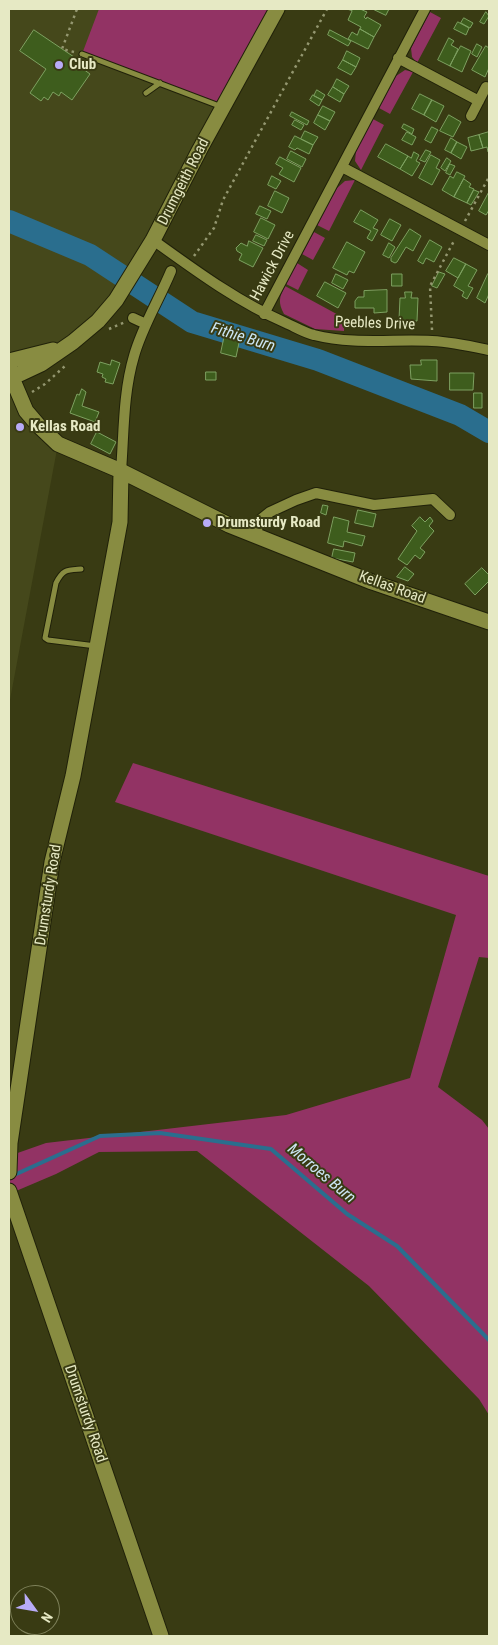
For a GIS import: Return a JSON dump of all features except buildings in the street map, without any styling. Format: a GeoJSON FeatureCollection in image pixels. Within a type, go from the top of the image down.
{"type":"FeatureCollection","features":[{"type":"Feature","properties":{"kind":"main road","name":"Drumgeith Road"},"geometry":{"type":"LineString","coordinates":[[73,342],[98,321],[116,300],[136,269],[277,9]]}},
{"type":"Feature","properties":{"kind":"main road"},"geometry":{"type":"LineString","coordinates":[[9,361],[45,354],[73,342]]}},
{"type":"Feature","properties":{"kind":"main road"},"geometry":{"type":"LineString","coordinates":[[10,379],[41,364],[73,342]]}},
{"type":"Feature","properties":{"kind":"main road","name":"Kellas Road"},"geometry":{"type":"LineString","coordinates":[[9,361],[10,379],[26,411],[58,444],[121,471],[255,536],[372,582],[489,622]]}},
{"type":"Feature","properties":{"kind":"main road","name":"Drumsturdy Road"},"geometry":{"type":"LineString","coordinates":[[9,1171],[10,1143],[52,862],[72,776],[120,522],[121,471]]}},
{"type":"Feature","properties":{"kind":"main road","name":"Drumsturdy Road"},"geometry":{"type":"LineString","coordinates":[[9,1191],[13,1215],[161,1636]]}},
{"type":"Feature","properties":{"kind":"street","name":"Hawick Drive"},"geometry":{"type":"LineString","coordinates":[[153,240],[237,299],[264,314],[425,9]]}},
{"type":"Feature","properties":{"kind":"street"},"geometry":{"type":"LineString","coordinates":[[398,58],[479,102]]}},
{"type":"Feature","properties":{"kind":"street"},"geometry":{"type":"LineString","coordinates":[[471,116],[486,87]]}},
{"type":"Feature","properties":{"kind":"street"},"geometry":{"type":"LineString","coordinates":[[342,167],[489,245]]}},
{"type":"Feature","properties":{"kind":"street"},"geometry":{"type":"LineString","coordinates":[[121,471],[127,388],[134,356],[146,324],[169,276]]}},
{"type":"Feature","properties":{"kind":"street","name":"Peebles Drive"},"geometry":{"type":"LineString","coordinates":[[264,314],[313,335],[369,342],[432,341],[461,344],[489,350]]}},
{"type":"Feature","properties":{"kind":"street"},"geometry":{"type":"LineString","coordinates":[[133,318],[146,324]]}},
{"type":"Feature","properties":{"kind":"street"},"geometry":{"type":"LineString","coordinates":[[255,536],[260,520],[270,512],[316,493],[374,505],[433,499],[450,516]]}},
{"type":"Feature","properties":{"kind":"lane"},"geometry":{"type":"LineString","coordinates":[[82,54],[223,108]]}},
{"type":"Feature","properties":{"kind":"lane"},"geometry":{"type":"LineString","coordinates":[[146,93],[160,84]]}},
{"type":"Feature","properties":{"kind":"lane"},"geometry":{"type":"LineString","coordinates":[[81,569],[67,570],[60,575],[56,583],[45,638],[48,640],[96,646]]}},
{"type":"Feature","properties":{"kind":"path"},"geometry":{"type":"LineString","coordinates":[[76,9],[62,49],[82,54]]}},
{"type":"Feature","properties":{"kind":"path"},"geometry":{"type":"LineString","coordinates":[[188,264],[214,228],[223,200],[327,9]]}},
{"type":"Feature","properties":{"kind":"path"},"geometry":{"type":"LineString","coordinates":[[432,341],[430,286],[489,178]]}},
{"type":"Feature","properties":{"kind":"shaded area"},"geometry":{"type":"Polygon","coordinates":[[[9,9],[277,9],[116,300],[73,342],[9,361],[9,9]]]}},
{"type":"Feature","properties":{"kind":"shaded area"},"geometry":{"type":"Polygon","coordinates":[[[99,9],[277,9],[223,107],[82,54],[99,9]]]}},
{"type":"Feature","properties":{"kind":"shaded area"},"geometry":{"type":"Polygon","coordinates":[[[430,12],[441,18],[417,63],[412,57],[411,48],[430,12]]]}},
{"type":"Feature","properties":{"kind":"shaded area"},"geometry":{"type":"Polygon","coordinates":[[[405,70],[413,72],[390,114],[379,108],[396,76],[405,70]]]}},
{"type":"Feature","properties":{"kind":"shaded area"},"geometry":{"type":"Polygon","coordinates":[[[373,119],[384,125],[361,170],[355,161],[356,151],[373,119]]]}},
{"type":"Feature","properties":{"kind":"shaded area"},"geometry":{"type":"Polygon","coordinates":[[[355,180],[329,231],[317,225],[337,188],[345,181],[355,180]]]}},
{"type":"Feature","properties":{"kind":"shaded area"},"geometry":{"type":"Polygon","coordinates":[[[314,232],[325,238],[313,260],[302,254],[314,232]]]}},
{"type":"Feature","properties":{"kind":"shaded area"},"geometry":{"type":"Polygon","coordinates":[[[297,263],[308,270],[298,290],[286,284],[297,263]]]}},
{"type":"Feature","properties":{"kind":"shaded area"},"geometry":{"type":"Polygon","coordinates":[[[285,286],[344,318],[344,331],[315,329],[284,314],[280,300],[285,286]]]}},
{"type":"Feature","properties":{"kind":"shaded area"},"geometry":{"type":"Polygon","coordinates":[[[9,379],[58,444],[9,705],[9,379]]]}},
{"type":"Feature","properties":{"kind":"shaded area"},"geometry":{"type":"Polygon","coordinates":[[[133,763],[489,876],[489,958],[479,957],[438,1087],[482,1120],[489,1129],[489,1415],[479,1399],[369,1286],[197,1151],[99,1152],[56,1174],[9,1194],[9,1156],[46,1143],[286,1115],[410,1078],[456,915],[115,802],[133,763]]]}},
{"type":"Feature","properties":{"kind":"waterway","name":"Fithie Burn"},"geometry":{"type":"LineString","coordinates":[[9,221],[90,255],[192,322],[318,360],[460,415],[489,432]]}},
{"type":"Feature","properties":{"kind":"waterway","name":"Morroes Burn"},"geometry":{"type":"LineString","coordinates":[[12,1176],[100,1136],[160,1133],[271,1149],[347,1214],[397,1246],[489,1340]]}},
{"type":"Feature","properties":{"kind":"place","name":"Club"},"geometry":{"type":"Point","coordinates":[59,65]}},
{"type":"Feature","properties":{"kind":"place","name":"Kellas Road"},"geometry":{"type":"Point","coordinates":[20,427]}},
{"type":"Feature","properties":{"kind":"place","name":"Drumsturdy Road"},"geometry":{"type":"Point","coordinates":[207,523]}}]}
